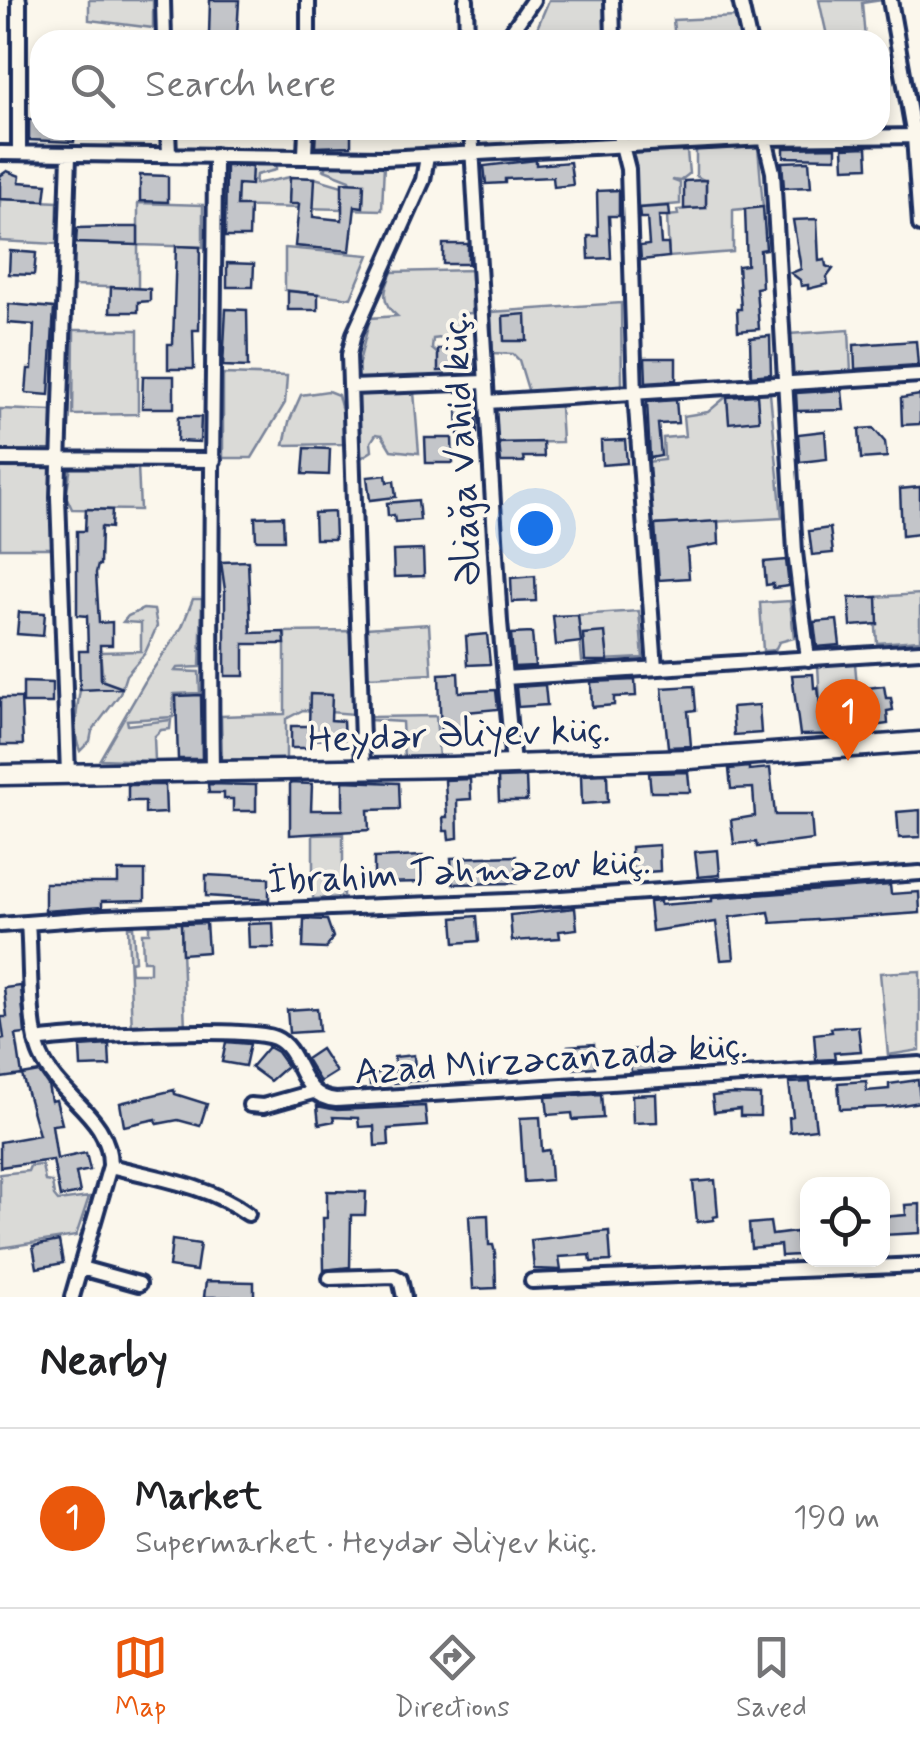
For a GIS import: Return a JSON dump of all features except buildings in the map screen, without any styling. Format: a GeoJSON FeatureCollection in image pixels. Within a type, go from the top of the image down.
{"type":"FeatureCollection","features":[{"type":"Feature","properties":{"kind":"street"},"geometry":{"type":"LineString","coordinates":[[19,0],[19,153]]}},
{"type":"Feature","properties":{"kind":"street"},"geometry":{"type":"LineString","coordinates":[[163,0],[164,30]]}},
{"type":"Feature","properties":{"kind":"street"},"geometry":{"type":"LineString","coordinates":[[308,0],[308,30]]}},
{"type":"Feature","properties":{"kind":"street"},"geometry":{"type":"LineString","coordinates":[[466,0],[467,30]]}},
{"type":"Feature","properties":{"kind":"street"},"geometry":{"type":"LineString","coordinates":[[513,30],[534,0]]}},
{"type":"Feature","properties":{"kind":"street"},"geometry":{"type":"LineString","coordinates":[[612,0],[614,30]]}},
{"type":"Feature","properties":{"kind":"street"},"geometry":{"type":"LineString","coordinates":[[740,0],[747,30]]}},
{"type":"Feature","properties":{"kind":"street"},"geometry":{"type":"LineString","coordinates":[[890,0],[917,136],[920,225]]}},
{"type":"Feature","properties":{"kind":"street"},"geometry":{"type":"LineString","coordinates":[[890,136],[917,136]]}},
{"type":"Feature","properties":{"kind":"street"},"geometry":{"type":"LineString","coordinates":[[168,140],[169,154]]}},
{"type":"Feature","properties":{"kind":"street"},"geometry":{"type":"LineString","coordinates":[[305,155],[306,140]]}},
{"type":"Feature","properties":{"kind":"street","name":"Əliağa Vahid küç."},"geometry":{"type":"LineString","coordinates":[[471,140],[513,765]]}},
{"type":"Feature","properties":{"kind":"street"},"geometry":{"type":"LineString","coordinates":[[620,140],[628,169],[631,213],[635,393],[655,668]]}},
{"type":"Feature","properties":{"kind":"street"},"geometry":{"type":"LineString","coordinates":[[0,153],[428,157],[703,140]]}},
{"type":"Feature","properties":{"kind":"street"},"geometry":{"type":"LineString","coordinates":[[765,140],[772,172],[794,552],[808,659]]}},
{"type":"Feature","properties":{"kind":"street"},"geometry":{"type":"LineString","coordinates":[[68,774],[60,460],[69,154]]}},
{"type":"Feature","properties":{"kind":"street"},"geometry":{"type":"LineString","coordinates":[[212,770],[215,155]]}},
{"type":"Feature","properties":{"kind":"street"},"geometry":{"type":"LineString","coordinates":[[364,769],[349,355],[354,334],[424,180],[428,157]]}},
{"type":"Feature","properties":{"kind":"street"},"geometry":{"type":"LineString","coordinates":[[487,402],[920,375]]}},
{"type":"Feature","properties":{"kind":"street"},"geometry":{"type":"LineString","coordinates":[[350,387],[486,382]]}},
{"type":"Feature","properties":{"kind":"street"},"geometry":{"type":"LineString","coordinates":[[0,459],[214,460]]}},
{"type":"Feature","properties":{"kind":"street"},"geometry":{"type":"LineString","coordinates":[[506,678],[920,650]]}},
{"type":"Feature","properties":{"kind":"street","name":"Heydər Əliyev küç."},"geometry":{"type":"LineString","coordinates":[[0,775],[689,759],[920,742]]}},
{"type":"Feature","properties":{"kind":"street","name":"İbrahim Təhməzov küç."},"geometry":{"type":"LineString","coordinates":[[0,925],[104,917],[532,900],[920,872]]}},
{"type":"Feature","properties":{"kind":"street"},"geometry":{"type":"LineString","coordinates":[[28,923],[36,1041],[52,1076],[102,1130],[110,1152],[110,1166],[72,1297]]}},
{"type":"Feature","properties":{"kind":"street","name":"Azad Mirzəcanzadə küç."},"geometry":{"type":"LineString","coordinates":[[36,1041],[219,1033],[264,1035],[280,1040],[313,1092],[336,1100],[920,1064]]}},
{"type":"Feature","properties":{"kind":"street"},"geometry":{"type":"LineString","coordinates":[[250,1105],[263,1106],[313,1092]]}},
{"type":"Feature","properties":{"kind":"street"},"geometry":{"type":"LineString","coordinates":[[110,1166],[204,1191],[232,1202],[248,1214]]}},
{"type":"Feature","properties":{"kind":"street"},"geometry":{"type":"LineString","coordinates":[[532,1281],[920,1264]]}},
{"type":"Feature","properties":{"kind":"street"},"geometry":{"type":"LineString","coordinates":[[81,1268],[139,1284]]}},
{"type":"Feature","properties":{"kind":"street"},"geometry":{"type":"LineString","coordinates":[[330,1278],[394,1276],[400,1279],[404,1297]]}},
{"type":"Feature","properties":{"kind":"shaded area"},"geometry":{"type":"Polygon","coordinates":[[[89,0],[153,0],[153,28],[89,20],[89,0]]]}},
{"type":"Feature","properties":{"kind":"shaded area"},"geometry":{"type":"Polygon","coordinates":[[[549,0],[606,0],[608,30],[536,30],[549,0]]]}},
{"type":"Feature","properties":{"kind":"shaded area"},"geometry":{"type":"Polygon","coordinates":[[[819,0],[882,0],[862,3],[864,30],[826,30],[819,0]]]}},
{"type":"Feature","properties":{"kind":"shaded area"},"geometry":{"type":"Polygon","coordinates":[[[735,17],[738,30],[674,30],[673,20],[735,17]]]}},
{"type":"Feature","properties":{"kind":"shaded area"},"geometry":{"type":"Polygon","coordinates":[[[758,147],[763,207],[733,210],[733,252],[669,257],[667,216],[678,215],[677,210],[706,207],[706,181],[696,176],[696,150],[758,147]]]}},
{"type":"Feature","properties":{"kind":"shaded area"},"geometry":{"type":"Polygon","coordinates":[[[687,151],[689,174],[680,181],[672,180],[680,183],[680,204],[637,208],[631,153],[687,151]]]}},
{"type":"Feature","properties":{"kind":"shaded area"},"geometry":{"type":"Polygon","coordinates":[[[224,160],[276,162],[276,170],[256,175],[255,184],[290,177],[315,178],[342,186],[350,180],[322,169],[326,169],[326,163],[384,164],[382,210],[222,206],[224,160]]]}},
{"type":"Feature","properties":{"kind":"shaded area"},"geometry":{"type":"Polygon","coordinates":[[[0,199],[58,202],[57,244],[0,241],[0,199]]]}},
{"type":"Feature","properties":{"kind":"shaded area"},"geometry":{"type":"Polygon","coordinates":[[[138,203],[203,205],[203,247],[138,245],[138,203]]]}},
{"type":"Feature","properties":{"kind":"shaded area"},"geometry":{"type":"Polygon","coordinates":[[[74,243],[138,245],[138,288],[74,286],[74,243]]]}},
{"type":"Feature","properties":{"kind":"shaded area"},"geometry":{"type":"Polygon","coordinates":[[[285,248],[369,255],[351,298],[285,290],[285,248]]]}},
{"type":"Feature","properties":{"kind":"shaded area"},"geometry":{"type":"Polygon","coordinates":[[[471,270],[472,313],[459,314],[463,330],[459,336],[433,339],[432,349],[438,354],[474,359],[475,377],[355,379],[370,318],[397,316],[385,296],[392,272],[471,270]]]}},
{"type":"Feature","properties":{"kind":"shaded area"},"geometry":{"type":"Polygon","coordinates":[[[621,303],[622,388],[529,393],[519,360],[513,354],[493,353],[491,312],[621,303]]]}},
{"type":"Feature","properties":{"kind":"shaded area"},"geometry":{"type":"Polygon","coordinates":[[[74,330],[138,330],[138,414],[73,415],[74,330]]]}},
{"type":"Feature","properties":{"kind":"shaded area"},"geometry":{"type":"Polygon","coordinates":[[[849,330],[851,372],[789,378],[789,334],[849,330]]]}},
{"type":"Feature","properties":{"kind":"shaded area"},"geometry":{"type":"Polygon","coordinates":[[[223,374],[287,376],[285,403],[252,458],[223,458],[223,374]]]}},
{"type":"Feature","properties":{"kind":"shaded area"},"geometry":{"type":"Polygon","coordinates":[[[328,391],[338,395],[343,444],[284,445],[301,395],[328,391]]]}},
{"type":"Feature","properties":{"kind":"shaded area"},"geometry":{"type":"Polygon","coordinates":[[[414,392],[419,453],[391,450],[382,435],[376,434],[371,442],[372,451],[361,458],[356,394],[414,392]]]}},
{"type":"Feature","properties":{"kind":"shaded area"},"geometry":{"type":"Polygon","coordinates":[[[770,393],[782,518],[652,525],[646,462],[664,460],[663,438],[685,436],[683,416],[708,412],[727,396],[770,393]]]}},
{"type":"Feature","properties":{"kind":"shaded area"},"geometry":{"type":"Polygon","coordinates":[[[560,406],[562,442],[495,443],[493,410],[560,406]]]}},
{"type":"Feature","properties":{"kind":"shaded area"},"geometry":{"type":"Polygon","coordinates":[[[0,409],[53,411],[51,455],[0,453],[0,409]]]}},
{"type":"Feature","properties":{"kind":"shaded area"},"geometry":{"type":"Polygon","coordinates":[[[0,466],[52,466],[55,548],[0,548],[0,466]]]}},
{"type":"Feature","properties":{"kind":"shaded area"},"geometry":{"type":"Polygon","coordinates":[[[71,466],[112,468],[138,466],[140,510],[72,509],[66,496],[71,466]]]}},
{"type":"Feature","properties":{"kind":"shaded area"},"geometry":{"type":"Polygon","coordinates":[[[920,594],[920,640],[877,643],[874,597],[920,594]]]}},
{"type":"Feature","properties":{"kind":"shaded area"},"geometry":{"type":"Polygon","coordinates":[[[193,599],[202,599],[200,667],[175,671],[199,672],[200,693],[174,694],[173,717],[127,720],[128,725],[171,720],[170,729],[161,730],[154,737],[155,761],[100,759],[182,627],[193,599]]]}},
{"type":"Feature","properties":{"kind":"shaded area"},"geometry":{"type":"Polygon","coordinates":[[[790,601],[794,638],[779,642],[775,650],[763,651],[760,603],[790,601]]]}},
{"type":"Feature","properties":{"kind":"shaded area"},"geometry":{"type":"Polygon","coordinates":[[[143,609],[154,610],[157,626],[145,653],[126,675],[120,694],[80,751],[76,729],[80,690],[104,688],[100,652],[141,651],[141,623],[123,622],[143,609]]]}},
{"type":"Feature","properties":{"kind":"shaded area"},"geometry":{"type":"Polygon","coordinates":[[[639,611],[643,658],[582,661],[578,615],[639,611]]]}},
{"type":"Feature","properties":{"kind":"shaded area"},"geometry":{"type":"Polygon","coordinates":[[[429,624],[432,674],[368,677],[366,628],[429,624]]]}},
{"type":"Feature","properties":{"kind":"shaded area"},"geometry":{"type":"Polygon","coordinates":[[[352,631],[354,714],[303,710],[286,719],[286,760],[222,759],[221,716],[285,714],[285,632],[352,631]]]}},
{"type":"Feature","properties":{"kind":"shaded area"},"geometry":{"type":"Polygon","coordinates":[[[855,663],[858,699],[820,702],[818,665],[855,663]]]}},
{"type":"Feature","properties":{"kind":"shaded area"},"geometry":{"type":"Polygon","coordinates":[[[436,716],[439,758],[404,759],[402,722],[370,720],[370,717],[436,716]]]}},
{"type":"Feature","properties":{"kind":"shaded area"},"geometry":{"type":"Polygon","coordinates":[[[343,834],[343,897],[313,899],[313,835],[343,834]]]}},
{"type":"Feature","properties":{"kind":"shaded area"},"geometry":{"type":"Polygon","coordinates":[[[181,923],[185,1029],[132,1031],[128,927],[133,926],[135,961],[130,962],[131,973],[150,973],[150,961],[143,961],[142,933],[149,933],[149,925],[181,923]]]}},
{"type":"Feature","properties":{"kind":"shaded area"},"geometry":{"type":"Polygon","coordinates":[[[920,971],[920,1050],[888,1055],[880,973],[920,971]]]}},
{"type":"Feature","properties":{"kind":"shaded area"},"geometry":{"type":"Polygon","coordinates":[[[42,1165],[45,1181],[52,1182],[58,1201],[89,1197],[76,1236],[0,1248],[0,1174],[42,1165]]]}},
{"type":"Feature","properties":{"kind":"place","name":"Market"},"geometry":{"type":"Point","coordinates":[848,761]}}]}
